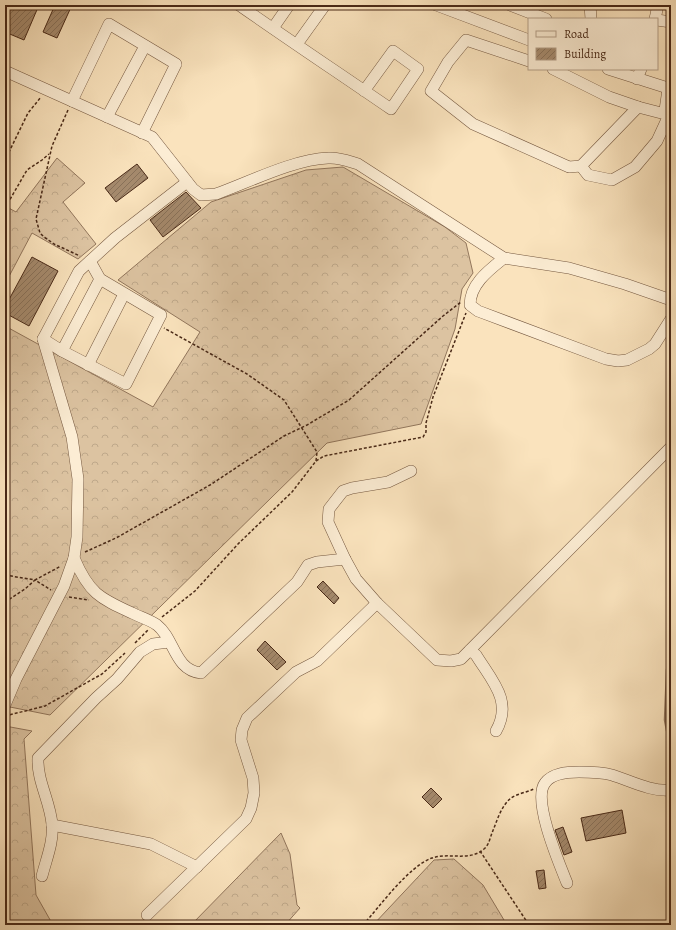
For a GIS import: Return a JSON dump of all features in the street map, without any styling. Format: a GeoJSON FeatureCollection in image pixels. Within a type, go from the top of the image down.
{"type":"FeatureCollection","features":[{"type":"Feature","properties":{"kind":"street"},"geometry":{"type":"LineString","coordinates":[[239,5],[364,91],[391,109],[418,69],[393,51],[364,91]]}},
{"type":"Feature","properties":{"kind":"street"},"geometry":{"type":"LineString","coordinates":[[273,28],[289,5]]}},
{"type":"Feature","properties":{"kind":"street"},"geometry":{"type":"LineString","coordinates":[[296,44],[325,5]]}},
{"type":"Feature","properties":{"kind":"street"},"geometry":{"type":"LineString","coordinates":[[436,5],[449,8],[528,40]]}},
{"type":"Feature","properties":{"kind":"street"},"geometry":{"type":"LineString","coordinates":[[510,5],[543,18]]}},
{"type":"Feature","properties":{"kind":"street"},"geometry":{"type":"LineString","coordinates":[[590,5],[591,18]]}},
{"type":"Feature","properties":{"kind":"street"},"geometry":{"type":"LineString","coordinates":[[656,18],[658,5]]}},
{"type":"Feature","properties":{"kind":"street"},"geometry":{"type":"LineString","coordinates":[[658,20],[671,22]]}},
{"type":"Feature","properties":{"kind":"street"},"geometry":{"type":"LineString","coordinates":[[72,101],[109,24],[176,64],[142,133]]}},
{"type":"Feature","properties":{"kind":"street"},"geometry":{"type":"LineString","coordinates":[[528,61],[466,40],[448,62],[430,91],[474,124],[569,167],[581,166],[638,107]]}},
{"type":"Feature","properties":{"kind":"street"},"geometry":{"type":"LineString","coordinates":[[107,117],[145,46]]}},
{"type":"Feature","properties":{"kind":"street"},"geometry":{"type":"LineString","coordinates":[[555,70],[609,97],[638,107],[670,115]]}},
{"type":"Feature","properties":{"kind":"street"},"geometry":{"type":"LineString","coordinates":[[614,70],[639,74],[670,89],[665,110],[670,115]]}},
{"type":"Feature","properties":{"kind":"street"},"geometry":{"type":"LineString","coordinates":[[5,71],[152,137],[187,182],[201,195],[216,194],[308,160],[342,158],[358,164],[504,258],[569,268],[625,284],[671,300]]}},
{"type":"Feature","properties":{"kind":"street"},"geometry":{"type":"LineString","coordinates":[[581,166],[588,175],[612,180],[635,167],[657,141],[670,115]]}},
{"type":"Feature","properties":{"kind":"street"},"geometry":{"type":"LineString","coordinates":[[5,705],[16,679],[64,586],[74,558],[77,537],[78,479],[72,436],[66,411],[42,339],[79,271],[115,238],[187,182]]}},
{"type":"Feature","properties":{"kind":"street"},"geometry":{"type":"LineString","coordinates":[[504,258],[476,284],[470,301],[478,311],[606,359],[618,361],[627,360],[655,344],[671,319]]}},
{"type":"Feature","properties":{"kind":"street"},"geometry":{"type":"LineString","coordinates":[[42,339],[126,384],[161,315],[100,279],[90,261]]}},
{"type":"Feature","properties":{"kind":"street"},"geometry":{"type":"LineString","coordinates":[[62,351],[100,279]]}},
{"type":"Feature","properties":{"kind":"street"},"geometry":{"type":"LineString","coordinates":[[88,365],[124,294]]}},
{"type":"Feature","properties":{"kind":"street"},"geometry":{"type":"LineString","coordinates":[[411,471],[388,482],[343,491],[336,498],[329,509],[328,522],[356,579],[377,603],[436,660],[451,661],[461,659],[671,447]]}},
{"type":"Feature","properties":{"kind":"street"},"geometry":{"type":"LineString","coordinates":[[74,558],[88,585],[104,600],[158,626],[181,663],[193,672],[201,673],[297,582],[308,565],[317,562],[345,559]]}},
{"type":"Feature","properties":{"kind":"street"},"geometry":{"type":"LineString","coordinates":[[147,914],[246,819],[251,808],[254,793],[253,778],[241,740],[242,730],[248,718],[296,672],[317,661],[377,603]]}},
{"type":"Feature","properties":{"kind":"street"},"geometry":{"type":"LineString","coordinates":[[42,876],[52,825],[37,770],[38,758],[96,698],[117,679],[140,652],[153,644],[169,642]]}},
{"type":"Feature","properties":{"kind":"street"},"geometry":{"type":"LineString","coordinates":[[470,650],[476,655],[502,699],[504,709],[502,720],[496,731]]}},
{"type":"Feature","properties":{"kind":"street"},"geometry":{"type":"LineString","coordinates":[[567,883],[545,822],[541,797],[544,784],[549,778],[559,774],[571,772],[598,772],[653,789],[671,790]]}},
{"type":"Feature","properties":{"kind":"street"},"geometry":{"type":"LineString","coordinates":[[52,825],[151,844],[197,867]]}},
{"type":"Feature","properties":{"kind":"path"},"geometry":{"type":"LineString","coordinates":[[5,156],[9,152],[28,113],[47,90]]}},
{"type":"Feature","properties":{"kind":"path"},"geometry":{"type":"LineString","coordinates":[[72,101],[50,152],[36,219],[40,233],[54,244],[90,261]]}},
{"type":"Feature","properties":{"kind":"path"},"geometry":{"type":"LineString","coordinates":[[5,208],[27,170],[42,160],[50,152]]}},
{"type":"Feature","properties":{"kind":"path"},"geometry":{"type":"LineString","coordinates":[[5,602],[25,589],[35,580],[93,547],[116,538],[203,488],[284,436],[302,428],[348,400],[442,316],[470,301]]}},
{"type":"Feature","properties":{"kind":"path"},"geometry":{"type":"LineString","coordinates":[[133,645],[154,624],[195,591],[214,572],[238,544],[292,492],[316,461],[324,456],[423,436],[426,432],[426,423],[433,397],[470,301]]}},
{"type":"Feature","properties":{"kind":"path"},"geometry":{"type":"LineString","coordinates":[[156,324],[247,374],[284,400],[316,452],[316,461]]}},
{"type":"Feature","properties":{"kind":"path"},"geometry":{"type":"LineString","coordinates":[[5,575],[35,580]]}},
{"type":"Feature","properties":{"kind":"path"},"geometry":{"type":"LineString","coordinates":[[5,716],[45,706],[102,674],[128,651]]}},
{"type":"Feature","properties":{"kind":"path"},"geometry":{"type":"LineString","coordinates":[[363,925],[400,883],[421,864],[432,858],[446,855],[468,856],[480,852],[486,847],[504,806],[512,798],[544,784]]}},
{"type":"Feature","properties":{"kind":"path"},"geometry":{"type":"LineString","coordinates":[[480,852],[529,925]]}},
{"type":"Feature","properties":{"kind":"green space"},"geometry":{"type":"Polygon","coordinates":[[[57,158],[85,183],[63,202],[96,244],[78,259],[32,233],[5,284],[5,206],[16,212],[57,158]]]}},
{"type":"Feature","properties":{"kind":"green space"},"geometry":{"type":"Polygon","coordinates":[[[343,167],[445,227],[466,243],[473,273],[462,289],[455,329],[421,424],[327,443],[50,715],[5,706],[5,326],[153,407],[200,332],[118,280],[211,202],[306,170],[343,167]]]}},
{"type":"Feature","properties":{"kind":"green space"},"geometry":{"type":"Polygon","coordinates":[[[5,726],[32,731],[24,739],[36,895],[53,925],[5,925],[5,726]]]}},
{"type":"Feature","properties":{"kind":"green space"},"geometry":{"type":"Polygon","coordinates":[[[281,833],[290,854],[297,905],[300,908],[285,925],[191,925],[281,833]]]}},
{"type":"Feature","properties":{"kind":"green space"},"geometry":{"type":"Polygon","coordinates":[[[454,859],[483,885],[507,925],[373,925],[434,860],[454,859]]]}},
{"type":"Feature","properties":{"kind":"building"},"geometry":{"type":"Polygon","coordinates":[[[5,5],[39,5],[24,40],[5,32],[5,5]]]}},
{"type":"Feature","properties":{"kind":"building"},"geometry":{"type":"Polygon","coordinates":[[[55,5],[72,5],[57,38],[43,32],[55,5]]]}},
{"type":"Feature","properties":{"kind":"building"},"geometry":{"type":"Polygon","coordinates":[[[137,164],[148,178],[116,202],[105,188],[137,164]]]}},
{"type":"Feature","properties":{"kind":"building"},"geometry":{"type":"Polygon","coordinates":[[[186,192],[201,208],[163,237],[150,220],[186,192]]]}},
{"type":"Feature","properties":{"kind":"building"},"geometry":{"type":"Polygon","coordinates":[[[32,257],[58,271],[29,326],[5,313],[5,307],[32,257]]]}},
{"type":"Feature","properties":{"kind":"building"},"geometry":{"type":"Polygon","coordinates":[[[323,581],[339,598],[334,604],[317,587],[323,581]]]}},
{"type":"Feature","properties":{"kind":"building"},"geometry":{"type":"Polygon","coordinates":[[[265,641],[286,662],[277,670],[257,650],[265,641]]]}},
{"type":"Feature","properties":{"kind":"building"},"geometry":{"type":"Polygon","coordinates":[[[431,788],[442,799],[433,808],[422,797],[431,788]]]}},
{"type":"Feature","properties":{"kind":"building"},"geometry":{"type":"Polygon","coordinates":[[[622,810],[626,833],[586,841],[581,818],[622,810]]]}},
{"type":"Feature","properties":{"kind":"building"},"geometry":{"type":"Polygon","coordinates":[[[563,827],[572,852],[564,855],[555,830],[563,827]]]}},
{"type":"Feature","properties":{"kind":"building"},"geometry":{"type":"Polygon","coordinates":[[[544,870],[546,888],[539,889],[536,871],[544,870]]]}},
{"type":"Feature","properties":{"kind":"waterway"},"geometry":{"type":"LineString","coordinates":[[671,643],[667,670],[665,720],[669,741],[671,767]]}}]}
